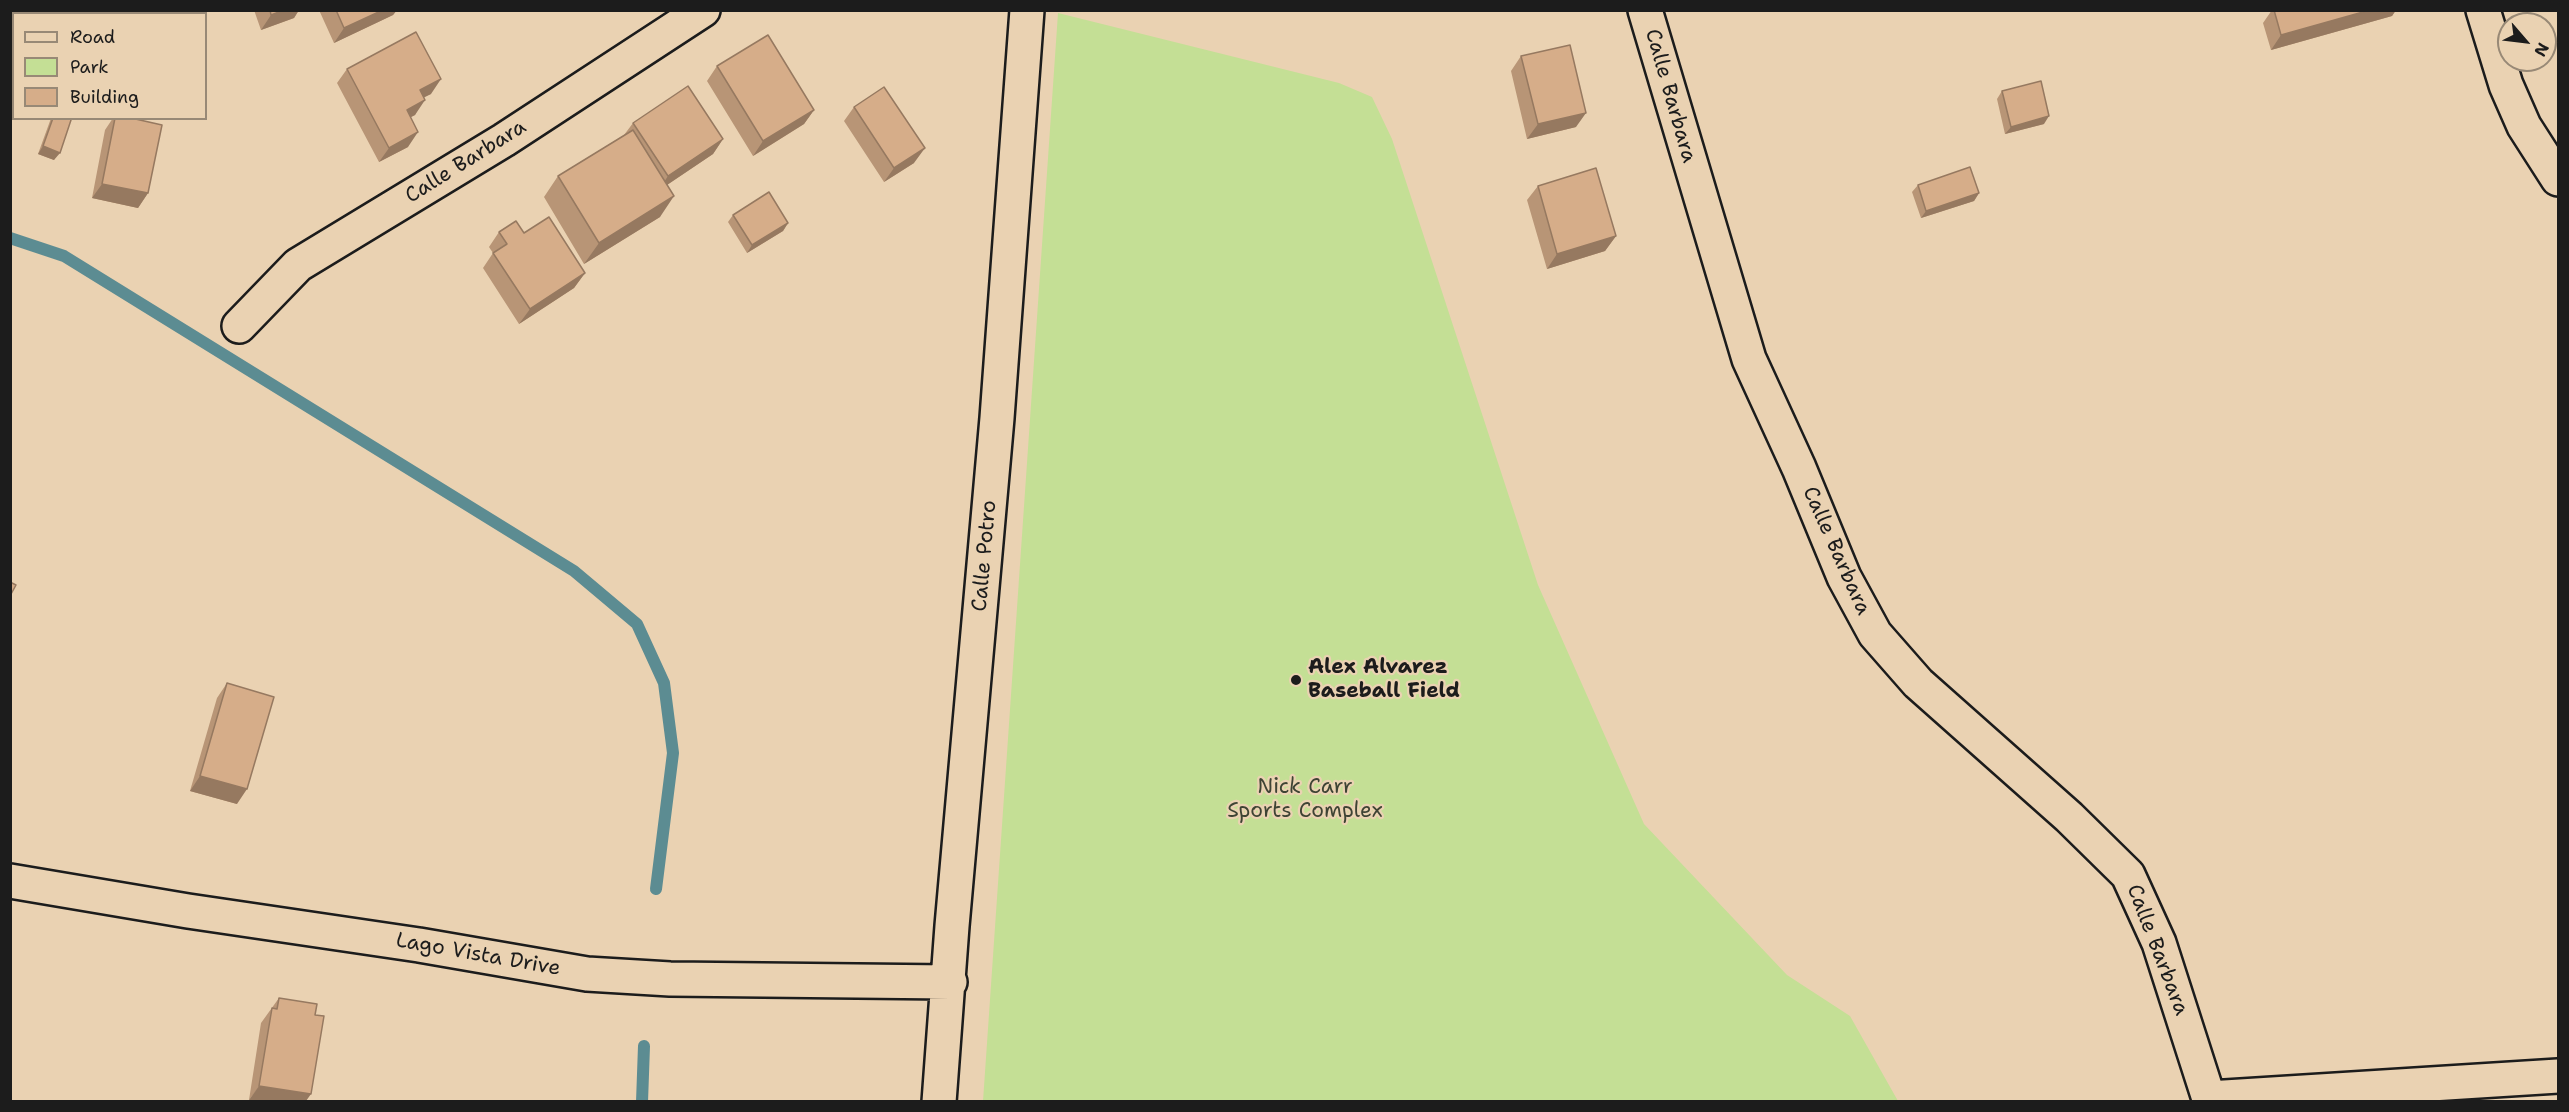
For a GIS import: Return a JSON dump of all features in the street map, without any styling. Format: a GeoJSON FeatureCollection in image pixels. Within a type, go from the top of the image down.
{"type":"FeatureCollection","features":[{"type":"Feature","properties":{"kind":"street","name":"Calle Barbara"},"geometry":{"type":"LineString","coordinates":[[239,326],[298,265],[504,140],[704,10]]}},
{"type":"Feature","properties":{"kind":"street","name":"Calle Potro"},"geometry":{"type":"LineString","coordinates":[[939,1101],[950,982],[952,926],[998,417],[1027,10]]}},
{"type":"Feature","properties":{"kind":"street","name":"Calle Barbara"},"geometry":{"type":"LineString","coordinates":[[1645,10],[1749,359],[1799,468],[1844,577],[1875,634],[1918,683],[2069,817],[2128,875],[2159,943],[2210,1100]]}},
{"type":"Feature","properties":{"kind":"street"},"geometry":{"type":"LineString","coordinates":[[2483,10],[2506,85],[2523,126],[2559,178]]}},
{"type":"Feature","properties":{"kind":"street","name":"Lago Vista Drive"},"geometry":{"type":"LineString","coordinates":[[10,881],[188,911],[419,945],[587,974],[670,980],[950,982]]}},
{"type":"Feature","properties":{"kind":"street"},"geometry":{"type":"LineString","coordinates":[[2210,1100],[2559,1076]]}},
{"type":"Feature","properties":{"kind":"green space","name":"Nick Carr Sports Complex"},"geometry":{"type":"Polygon","coordinates":[[[1058,13],[1339,83],[1372,97],[1392,139],[1538,585],[1644,824],[1787,975],[1850,1016],[1898,1101],[983,1101],[1058,13]]]}},
{"type":"Feature","properties":{"kind":"building"},"geometry":{"type":"Polygon","coordinates":[[[141,10],[190,10],[190,12],[141,12],[141,10]]]}},
{"type":"Feature","properties":{"kind":"building"},"geometry":{"type":"Polygon","coordinates":[[[270,10],[284,10],[271,15],[270,10]]]}},
{"type":"Feature","properties":{"kind":"building"},"geometry":{"type":"Polygon","coordinates":[[[336,10],[383,10],[344,28],[336,10]]]}},
{"type":"Feature","properties":{"kind":"building"},"geometry":{"type":"Polygon","coordinates":[[[2274,10],[2370,10],[2281,35],[2274,10]]]}},
{"type":"Feature","properties":{"kind":"building"},"geometry":{"type":"Polygon","coordinates":[[[416,32],[441,79],[420,90],[425,100],[407,110],[418,132],[389,148],[347,69],[416,32]]]}},
{"type":"Feature","properties":{"kind":"building"},"geometry":{"type":"Polygon","coordinates":[[[768,35],[814,110],[763,141],[717,66],[768,35]]]}},
{"type":"Feature","properties":{"kind":"building"},"geometry":{"type":"Polygon","coordinates":[[[1570,45],[1586,113],[1538,124],[1521,56],[1570,45]]]}},
{"type":"Feature","properties":{"kind":"building"},"geometry":{"type":"Polygon","coordinates":[[[2041,81],[2049,116],[2011,127],[2002,91],[2041,81]]]}},
{"type":"Feature","properties":{"kind":"building"},"geometry":{"type":"Polygon","coordinates":[[[688,86],[723,139],[668,176],[633,123],[688,86]]]}},
{"type":"Feature","properties":{"kind":"building"},"geometry":{"type":"Polygon","coordinates":[[[884,87],[925,148],[894,168],[854,107],[884,87]]]}},
{"type":"Feature","properties":{"kind":"building"},"geometry":{"type":"Polygon","coordinates":[[[52,120],[71,120],[60,153],[43,146],[52,120]]]}},
{"type":"Feature","properties":{"kind":"building"},"geometry":{"type":"Polygon","coordinates":[[[115,120],[140,120],[162,125],[148,193],[102,184],[115,120]]]}},
{"type":"Feature","properties":{"kind":"building"},"geometry":{"type":"Polygon","coordinates":[[[633,130],[674,196],[599,243],[558,176],[633,130]]]}},
{"type":"Feature","properties":{"kind":"building"},"geometry":{"type":"Polygon","coordinates":[[[1970,167],[1979,193],[1926,211],[1918,185],[1970,167]]]}},
{"type":"Feature","properties":{"kind":"building"},"geometry":{"type":"Polygon","coordinates":[[[1596,168],[1616,236],[1557,254],[1538,186],[1596,168]]]}},
{"type":"Feature","properties":{"kind":"building"},"geometry":{"type":"Polygon","coordinates":[[[769,192],[788,223],[752,245],[733,215],[769,192]]]}},
{"type":"Feature","properties":{"kind":"building"},"geometry":{"type":"Polygon","coordinates":[[[549,217],[585,273],[530,309],[493,253],[507,244],[499,232],[516,221],[524,233],[549,217]]]}},
{"type":"Feature","properties":{"kind":"building"},"geometry":{"type":"Polygon","coordinates":[[[10,582],[16,585],[10,596],[10,582]]]}},
{"type":"Feature","properties":{"kind":"building"},"geometry":{"type":"Polygon","coordinates":[[[227,683],[274,697],[247,789],[200,776],[227,683]]]}},
{"type":"Feature","properties":{"kind":"building"},"geometry":{"type":"Polygon","coordinates":[[[279,998],[317,1004],[315,1015],[324,1016],[311,1094],[259,1086],[272,1008],[277,1009],[279,998]]]}},
{"type":"Feature","properties":{"kind":"waterway"},"geometry":{"type":"LineString","coordinates":[[10,238],[64,256],[574,571],[637,624],[664,683],[673,753],[656,889]]}},
{"type":"Feature","properties":{"kind":"waterway"},"geometry":{"type":"LineString","coordinates":[[642,1102],[644,1046]]}},
{"type":"Feature","properties":{"kind":"place","name":"Alex Alvarez Baseball Field"},"geometry":{"type":"Point","coordinates":[1296,680]}}]}
